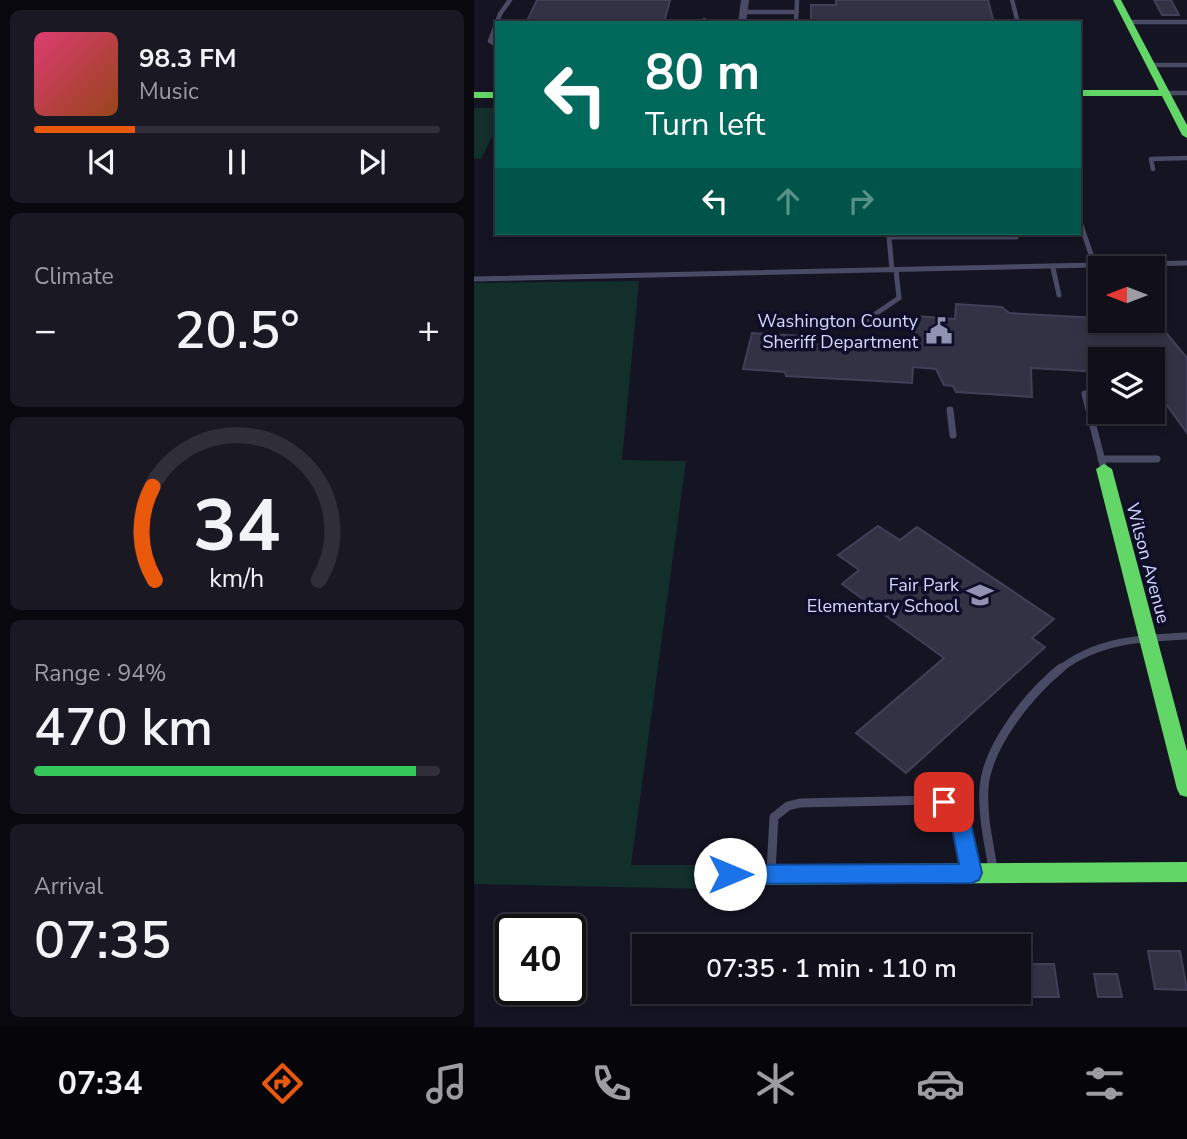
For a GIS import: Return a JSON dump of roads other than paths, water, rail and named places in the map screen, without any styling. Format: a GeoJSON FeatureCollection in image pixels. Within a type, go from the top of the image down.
{"type":"FeatureCollection","features":[{"type":"Feature","properties":{"kind":"street"},"geometry":{"type":"LineString","coordinates":[[742,21],[745,0]]}},
{"type":"Feature","properties":{"kind":"street"},"geometry":{"type":"LineString","coordinates":[[1117,0],[1187,135]]}},
{"type":"Feature","properties":{"kind":"street"},"geometry":{"type":"LineString","coordinates":[[1081,93],[1166,93]]}},
{"type":"Feature","properties":{"kind":"street"},"geometry":{"type":"LineString","coordinates":[[474,95],[495,94]]}},
{"type":"Feature","properties":{"kind":"street","name":"Wilson Avenue"},"geometry":{"type":"LineString","coordinates":[[1103,464],[1187,789]]}},
{"type":"Feature","properties":{"kind":"street"},"geometry":{"type":"LineString","coordinates":[[730,874],[1187,872]]}},
{"type":"Feature","properties":{"kind":"lane"},"geometry":{"type":"LineString","coordinates":[[497,21],[510,0]]}},
{"type":"Feature","properties":{"kind":"lane"},"geometry":{"type":"LineString","coordinates":[[796,21],[797,0]]}},
{"type":"Feature","properties":{"kind":"lane"},"geometry":{"type":"LineString","coordinates":[[1012,0],[1017,21]]}},
{"type":"Feature","properties":{"kind":"lane"},"geometry":{"type":"LineString","coordinates":[[743,12],[797,12]]}},
{"type":"Feature","properties":{"kind":"lane"},"geometry":{"type":"LineString","coordinates":[[1128,22],[1187,22]]}},
{"type":"Feature","properties":{"kind":"lane"},"geometry":{"type":"LineString","coordinates":[[495,28],[490,41],[495,45]]}},
{"type":"Feature","properties":{"kind":"lane"},"geometry":{"type":"LineString","coordinates":[[1151,65],[1187,65]]}},
{"type":"Feature","properties":{"kind":"lane"},"geometry":{"type":"LineString","coordinates":[[1166,93],[1187,93]]}},
{"type":"Feature","properties":{"kind":"lane"},"geometry":{"type":"LineString","coordinates":[[1153,169],[1151,159],[1187,158]]}},
{"type":"Feature","properties":{"kind":"lane"},"geometry":{"type":"LineString","coordinates":[[1081,230],[1091,256]]}},
{"type":"Feature","properties":{"kind":"lane"},"geometry":{"type":"LineString","coordinates":[[865,321],[899,298],[889,237],[1016,235]]}},
{"type":"Feature","properties":{"kind":"lane"},"geometry":{"type":"LineString","coordinates":[[1165,264],[1187,263]]}},
{"type":"Feature","properties":{"kind":"lane"},"geometry":{"type":"LineString","coordinates":[[474,279],[1088,267]]}},
{"type":"Feature","properties":{"kind":"lane"},"geometry":{"type":"LineString","coordinates":[[1053,268],[1059,295]]}},
{"type":"Feature","properties":{"kind":"lane"},"geometry":{"type":"LineString","coordinates":[[951,410],[954,435]]}},
{"type":"Feature","properties":{"kind":"lane"},"geometry":{"type":"LineString","coordinates":[[1093,424],[1103,464],[1157,459]]}},
{"type":"Feature","properties":{"kind":"lane"},"geometry":{"type":"LineString","coordinates":[[993,873],[984,788],[990,759],[1030,696],[1075,657],[1105,644],[1187,636]]}},
{"type":"Feature","properties":{"kind":"lane"},"geometry":{"type":"LineString","coordinates":[[771,874],[774,817],[788,806],[800,803],[936,800],[953,806],[960,813],[972,873]]}},
{"type":"Feature","properties":{"kind":"place","name":"Washington County Sheriff Department"},"geometry":{"type":"Point","coordinates":[939,331]}},
{"type":"Feature","properties":{"kind":"place","name":"Fair Park Elementary School"},"geometry":{"type":"Point","coordinates":[980,595]}}]}
